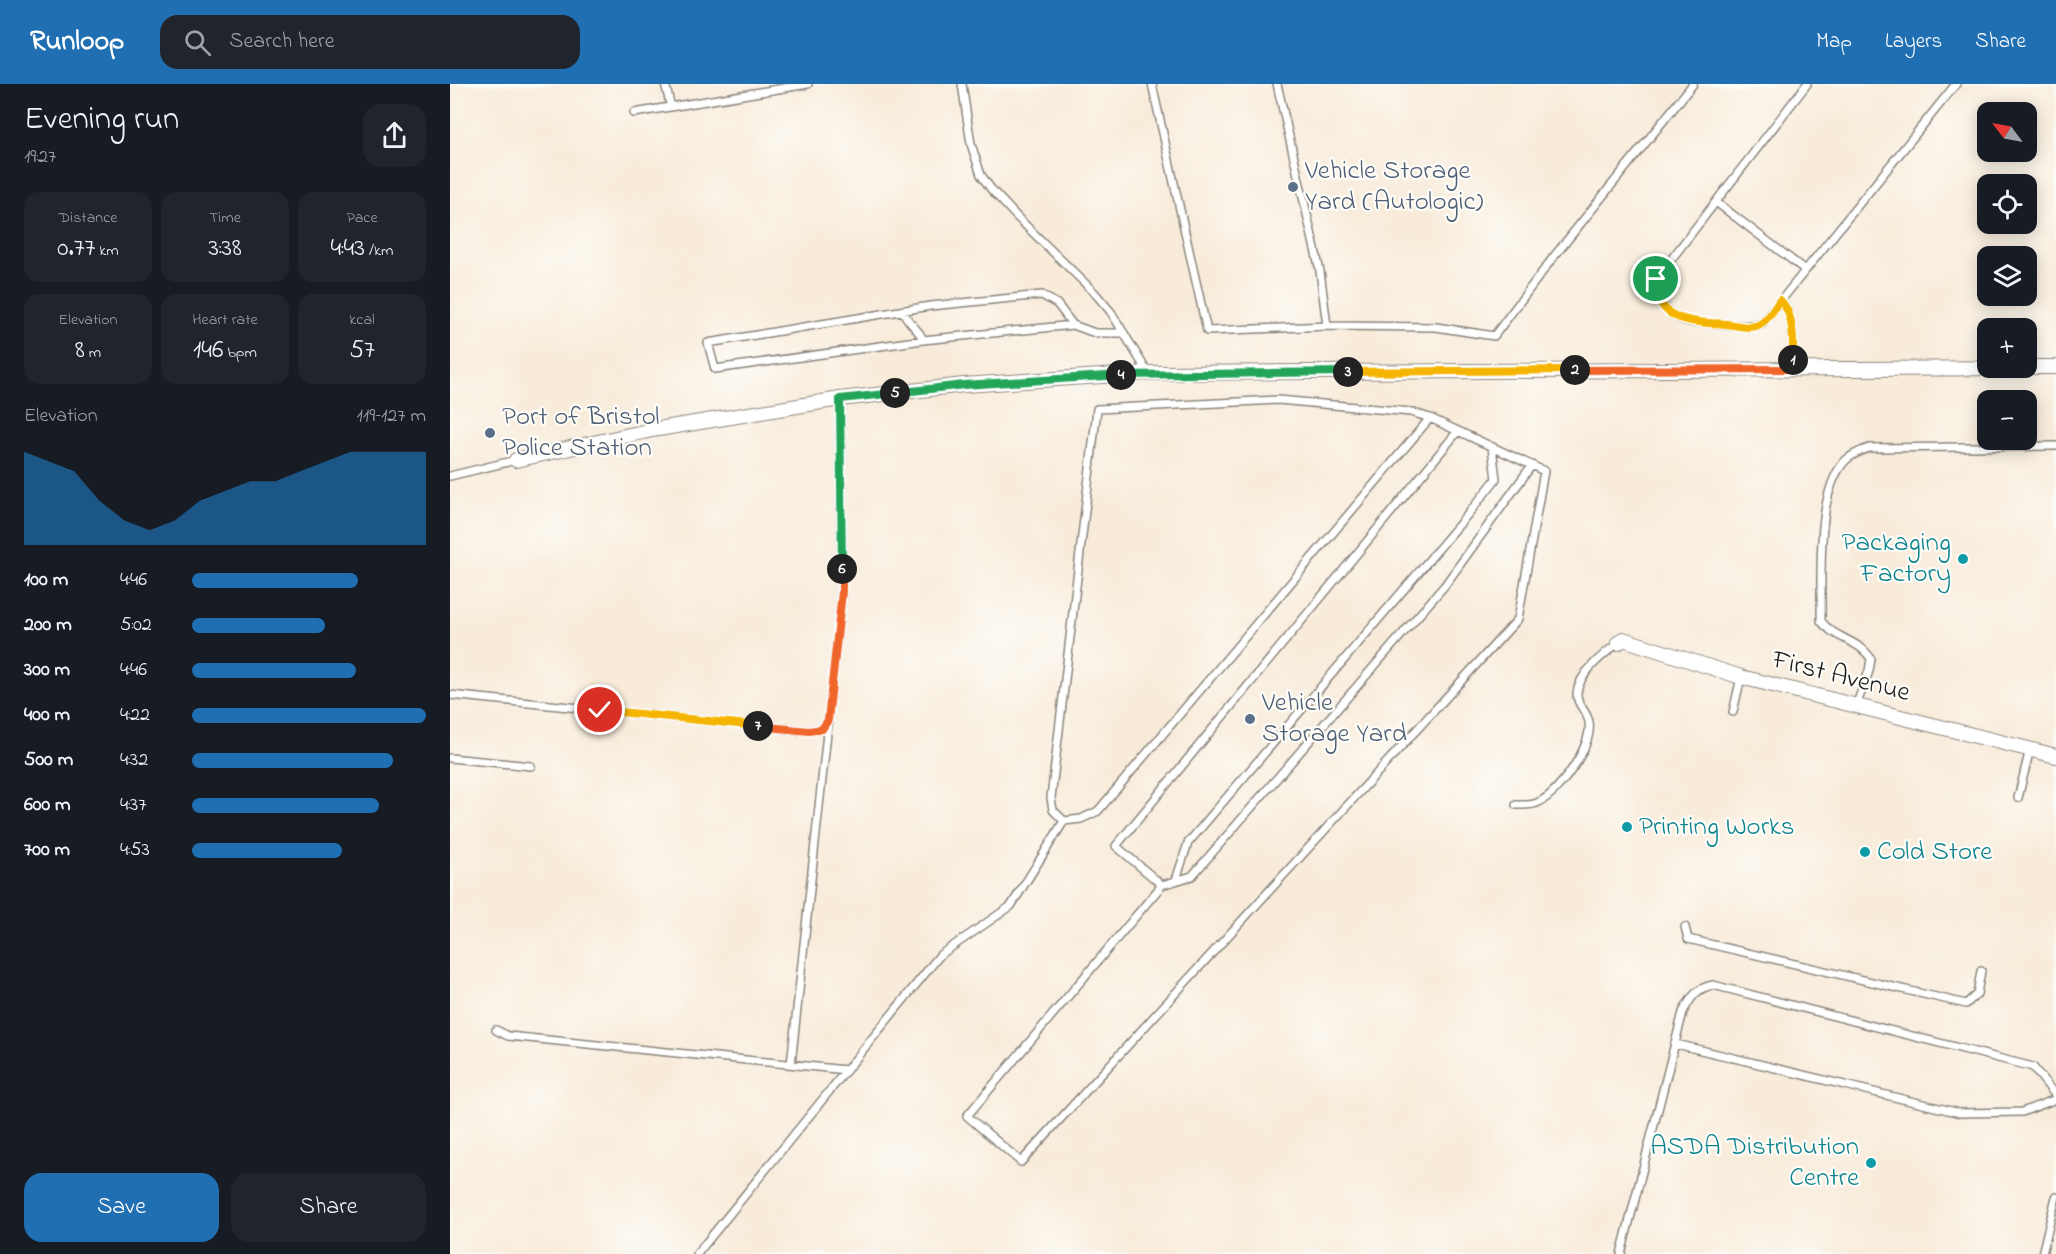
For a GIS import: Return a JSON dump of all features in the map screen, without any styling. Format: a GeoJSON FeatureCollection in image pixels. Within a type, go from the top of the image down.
{"type":"FeatureCollection","features":[{"type":"Feature","properties":{"kind":"street"},"geometry":{"type":"LineString","coordinates":[[2037,368],[2056,367]]}},
{"type":"Feature","properties":{"kind":"street"},"geometry":{"type":"LineString","coordinates":[[516,460],[652,430],[840,399],[964,385],[1148,373],[1977,368]]}},
{"type":"Feature","properties":{"kind":"street","name":"First Avenue"},"geometry":{"type":"LineString","coordinates":[[1618,643],[1623,639],[1741,677],[2056,756]]}},
{"type":"Feature","properties":{"kind":"lane"},"geometry":{"type":"LineString","coordinates":[[665,84],[671,107]]}},
{"type":"Feature","properties":{"kind":"lane"},"geometry":{"type":"LineString","coordinates":[[634,113],[808,84]]}},
{"type":"Feature","properties":{"kind":"lane"},"geometry":{"type":"LineString","coordinates":[[962,84],[971,144],[981,175],[1017,217],[1095,292],[1111,312],[1148,373]]}},
{"type":"Feature","properties":{"kind":"lane"},"geometry":{"type":"LineString","coordinates":[[1152,84],[1207,331],[1327,326],[1436,327],[1494,336],[1558,251],[1693,84]]}},
{"type":"Feature","properties":{"kind":"lane"},"geometry":{"type":"LineString","coordinates":[[1277,84],[1320,271],[1327,326]]}},
{"type":"Feature","properties":{"kind":"lane"},"geometry":{"type":"LineString","coordinates":[[1807,84],[1656,279],[1655,288],[1665,307],[1673,316],[1686,321],[1746,327],[1762,324],[1956,84]]}},
{"type":"Feature","properties":{"kind":"lane"},"geometry":{"type":"LineString","coordinates":[[1716,202],[1805,270]]}},
{"type":"Feature","properties":{"kind":"lane"},"geometry":{"type":"LineString","coordinates":[[1073,325],[1057,304],[1042,295],[994,298],[903,310],[708,343],[715,369],[923,340],[1073,325],[1095,333],[1124,333]]}},
{"type":"Feature","properties":{"kind":"lane"},"geometry":{"type":"LineString","coordinates":[[1780,300],[1788,308],[1793,342],[1793,369]]}},
{"type":"Feature","properties":{"kind":"lane"},"geometry":{"type":"LineString","coordinates":[[903,310],[905,317],[921,333],[923,340]]}},
{"type":"Feature","properties":{"kind":"lane"},"geometry":{"type":"LineString","coordinates":[[791,1064],[842,592],[840,399]]}},
{"type":"Feature","properties":{"kind":"lane"},"geometry":{"type":"LineString","coordinates":[[1064,821],[1053,810],[1051,798],[1097,409],[1278,400],[1411,412],[1430,418],[1532,465],[1544,471],[1518,619],[1021,1162],[967,1116],[1162,885],[1192,876],[1445,585],[1532,465]]}},
{"type":"Feature","properties":{"kind":"lane"},"geometry":{"type":"LineString","coordinates":[[1064,821],[1082,819],[1098,811],[1430,418]]}},
{"type":"Feature","properties":{"kind":"lane"},"geometry":{"type":"LineString","coordinates":[[1162,885],[1116,846],[1458,431]]}},
{"type":"Feature","properties":{"kind":"lane"},"geometry":{"type":"LineString","coordinates":[[1856,706],[1871,659],[1859,646],[1829,630],[1821,621],[1822,520],[1835,477],[1844,462],[1857,452],[1869,448],[2056,446]]}},
{"type":"Feature","properties":{"kind":"lane"},"geometry":{"type":"LineString","coordinates":[[1176,880],[1188,843],[1496,479],[1492,447]]}},
{"type":"Feature","properties":{"kind":"lane"},"geometry":{"type":"LineString","coordinates":[[450,476],[516,460]]}},
{"type":"Feature","properties":{"kind":"lane"},"geometry":{"type":"LineString","coordinates":[[1516,805],[1532,805],[1541,801],[1557,790],[1568,774],[1589,732],[1589,721],[1579,704],[1577,694],[1579,686],[1583,677],[1618,643]]}},
{"type":"Feature","properties":{"kind":"lane"},"geometry":{"type":"LineString","coordinates":[[1733,712],[1741,677]]}},
{"type":"Feature","properties":{"kind":"lane"},"geometry":{"type":"LineString","coordinates":[[450,695],[809,731],[822,729],[828,720]]}},
{"type":"Feature","properties":{"kind":"lane"},"geometry":{"type":"LineString","coordinates":[[2018,798],[2030,749]]}},
{"type":"Feature","properties":{"kind":"lane"},"geometry":{"type":"LineString","coordinates":[[450,758],[531,766]]}},
{"type":"Feature","properties":{"kind":"lane"},"geometry":{"type":"LineString","coordinates":[[697,1254],[940,955],[1011,906],[1064,821]]}},
{"type":"Feature","properties":{"kind":"lane"},"geometry":{"type":"LineString","coordinates":[[1685,927],[1688,939],[1966,1004],[1977,994],[1981,971]]}},
{"type":"Feature","properties":{"kind":"lane"},"geometry":{"type":"LineString","coordinates":[[1621,1254],[1683,1012],[1691,997],[1701,987],[1713,985],[2033,1067],[2056,1097],[2022,1112],[1960,1113],[1676,1044]]}},
{"type":"Feature","properties":{"kind":"lane"},"geometry":{"type":"LineString","coordinates":[[496,1030],[508,1036],[846,1070]]}},
{"type":"Feature","properties":{"kind":"lane"},"geometry":{"type":"LineString","coordinates":[[2042,1254],[2056,1197]]}},
{"type":"Feature","properties":{"kind":"place","name":"Vehicle Storage Yard (Autologic)"},"geometry":{"type":"Point","coordinates":[1293,187]}},
{"type":"Feature","properties":{"kind":"place","name":"Port of Bristol Police Station"},"geometry":{"type":"Point","coordinates":[490,433]}},
{"type":"Feature","properties":{"kind":"place","name":"Packaging Factory"},"geometry":{"type":"Point","coordinates":[1963,559]}},
{"type":"Feature","properties":{"kind":"place","name":"Vehicle Storage Yard"},"geometry":{"type":"Point","coordinates":[1250,719]}},
{"type":"Feature","properties":{"kind":"place","name":"Printing Works"},"geometry":{"type":"Point","coordinates":[1627,827]}},
{"type":"Feature","properties":{"kind":"place","name":"Cold Store"},"geometry":{"type":"Point","coordinates":[1865,852]}},
{"type":"Feature","properties":{"kind":"place","name":"ASDA Distribution Centre"},"geometry":{"type":"Point","coordinates":[1871,1163]}},
{"type":"Feature","properties":{"kind":"route"},"geometry":{"type":"LineString","coordinates":[[600,710],[809,731],[822,729],[828,720],[842,592],[840,399],[964,385],[1148,373],[1793,369],[1793,342],[1788,308],[1780,300],[1762,324],[1746,327],[1686,321],[1673,316],[1665,307],[1655,288],[1656,279]]}}]}
